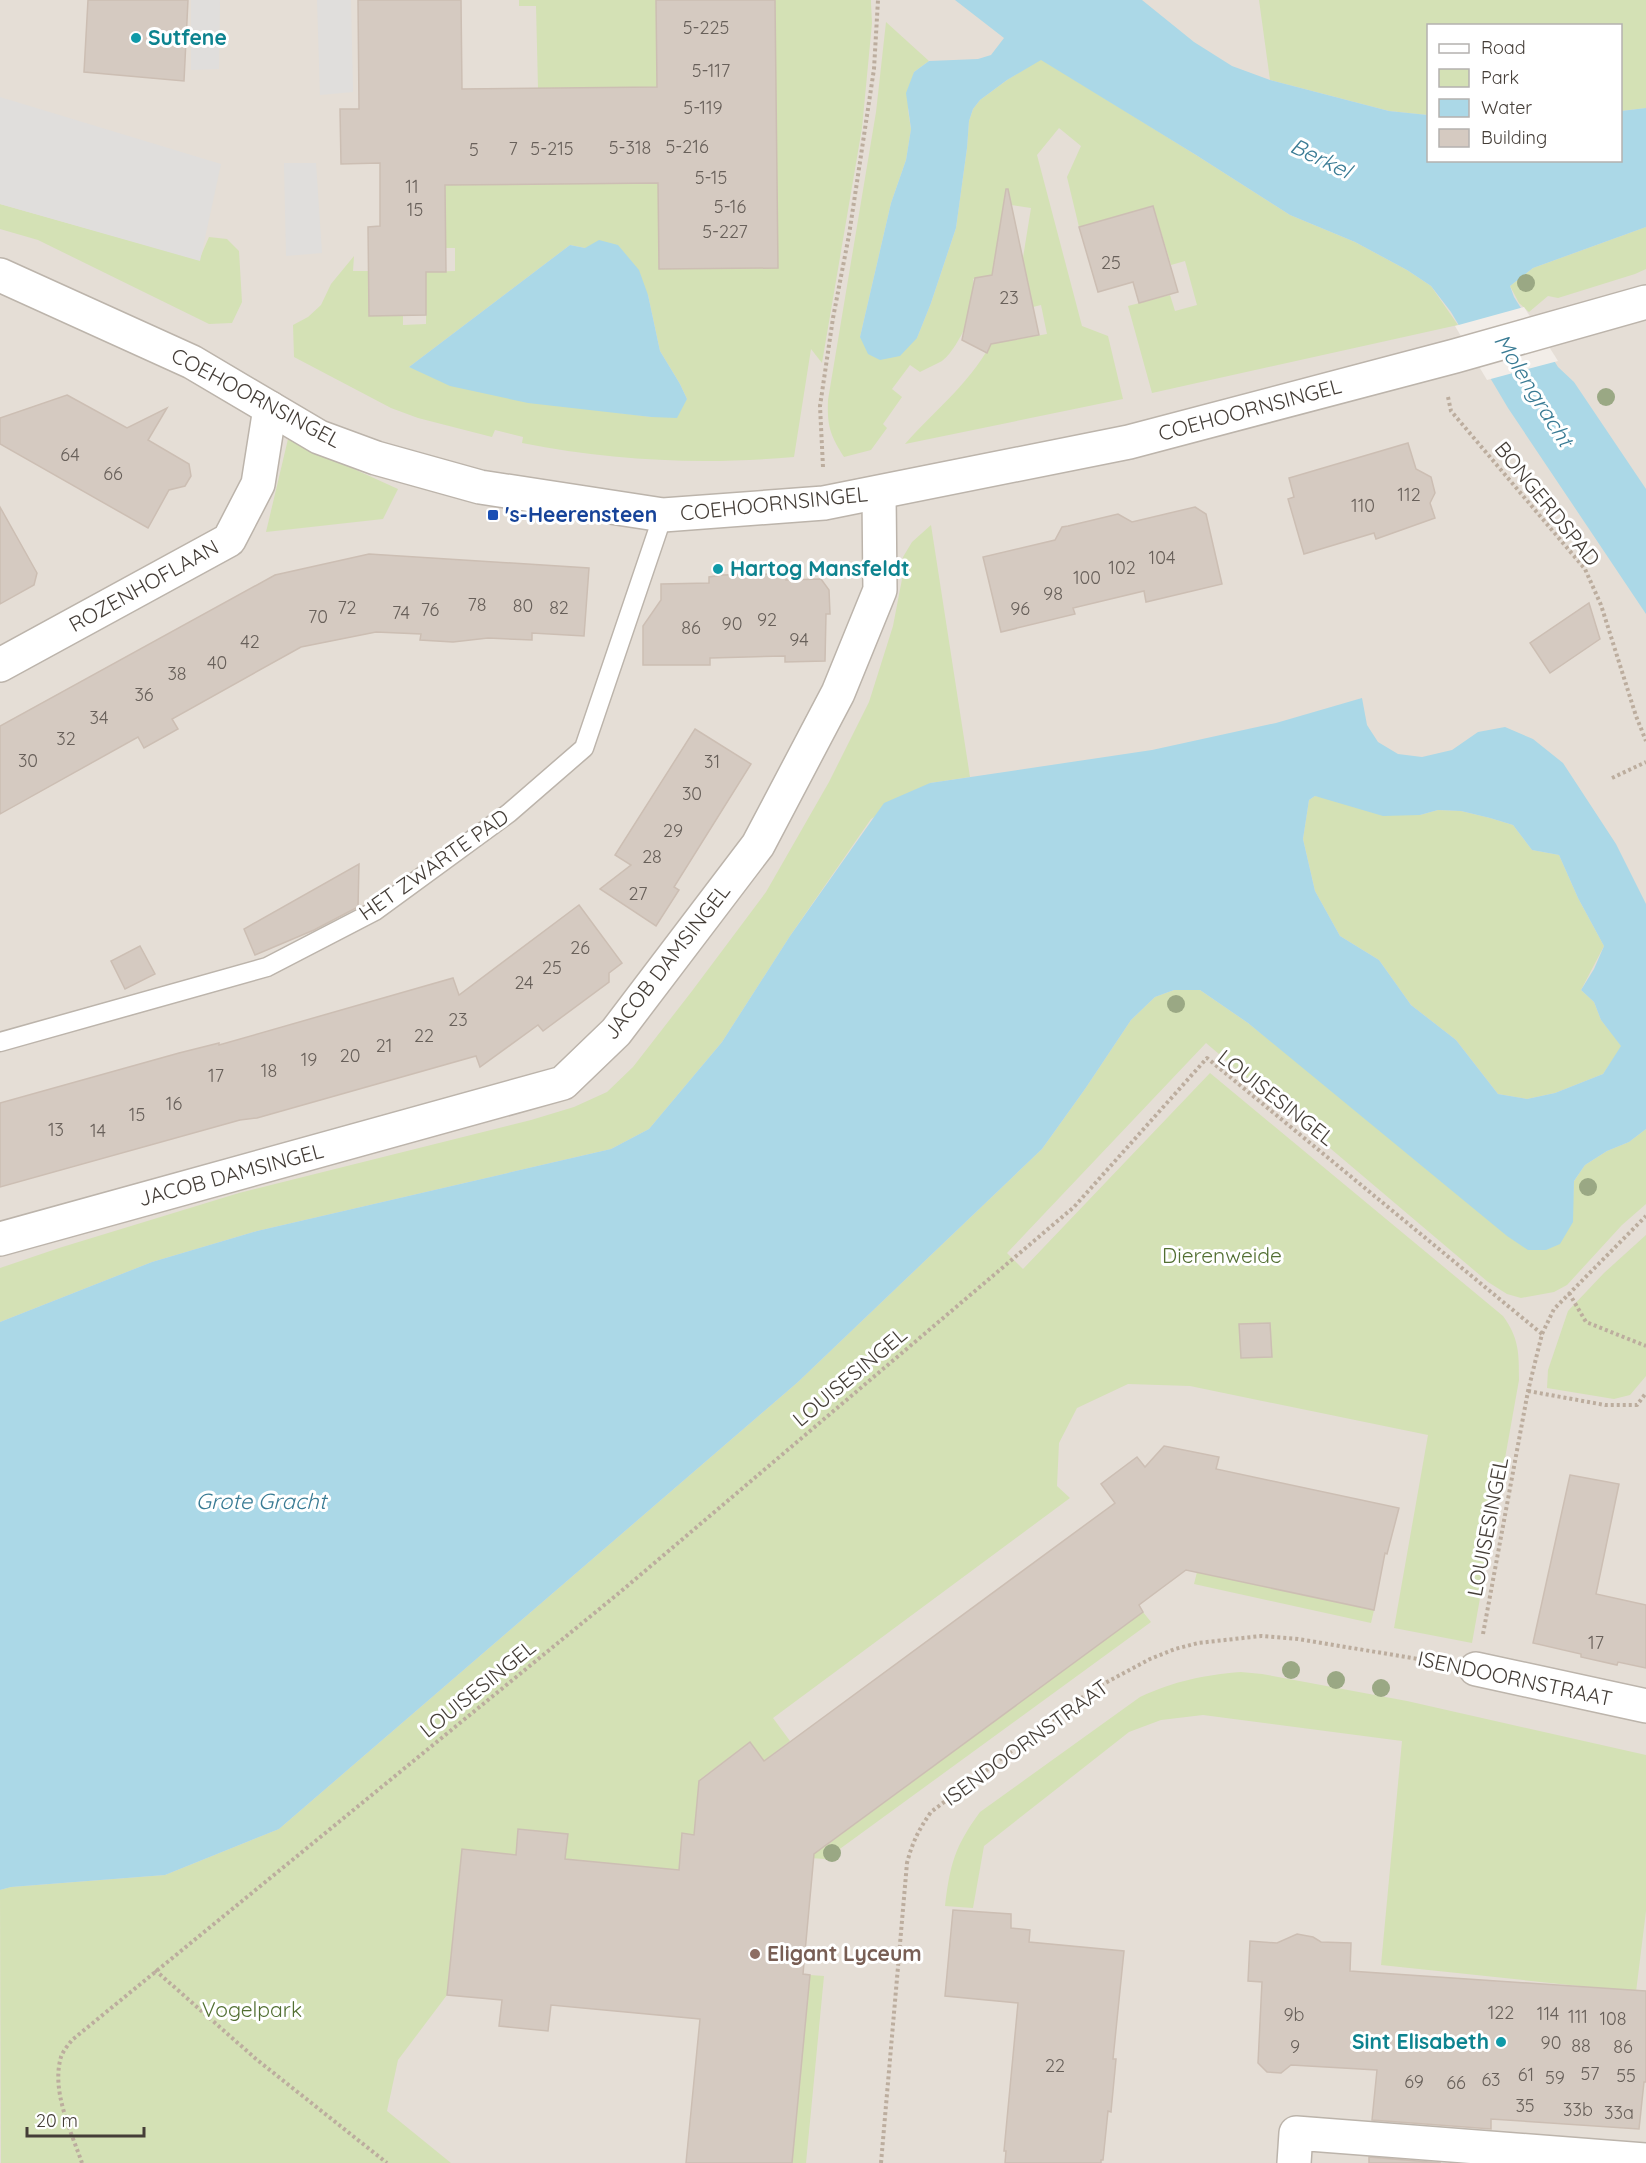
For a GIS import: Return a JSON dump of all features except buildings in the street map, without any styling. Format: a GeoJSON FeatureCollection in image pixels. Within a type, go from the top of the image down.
{"type":"FeatureCollection","features":[{"type":"Feature","properties":{"kind":"street","name":"COEHOORNSINGEL"},"geometry":{"type":"LineString","coordinates":[[0,274],[192,362],[319,437],[376,458],[480,487],[663,515],[824,503],[879,494],[1129,442],[1447,358],[1646,302]]}},
{"type":"Feature","properties":{"kind":"street","name":"ROZENHOFLAAN"},"geometry":{"type":"LineString","coordinates":[[0,665],[229,540],[258,484],[270,408]]}},
{"type":"Feature","properties":{"kind":"street","name":"JACOB DAMSINGEL"},"geometry":{"type":"LineString","coordinates":[[0,1239],[564,1083],[616,1032],[758,844],[838,693],[880,590],[879,494]]}},
{"type":"Feature","properties":{"kind":"street","name":"ISENDOORNSTRAAT"},"geometry":{"type":"LineString","coordinates":[[1476,1669],[1646,1706]]}},
{"type":"Feature","properties":{"kind":"street"},"geometry":{"type":"LineString","coordinates":[[1294,2163],[1296,2133],[1646,2160]]}},
{"type":"Feature","properties":{"kind":"lane","name":"HET ZWARTE PAD"},"geometry":{"type":"LineString","coordinates":[[0,1042],[267,967],[375,911],[509,813],[584,748],[663,515]]}},
{"type":"Feature","properties":{"kind":"path"},"geometry":{"type":"LineString","coordinates":[[824,503],[820,406],[832,318],[849,236],[874,69],[878,0]]}},
{"type":"Feature","properties":{"kind":"path","name":"BONGERDSPAD"},"geometry":{"type":"LineString","coordinates":[[1447,358],[1452,411],[1585,569],[1601,605],[1646,741]]}},
{"type":"Feature","properties":{"kind":"path"},"geometry":{"type":"LineString","coordinates":[[1612,778],[1646,762]]}},
{"type":"Feature","properties":{"kind":"path","name":"LOUISESINGEL"},"geometry":{"type":"LineString","coordinates":[[82,2163],[64,2111],[59,2080],[62,2055],[72,2040],[619,1593],[1074,1207],[1207,1058],[1542,1334]]}},
{"type":"Feature","properties":{"kind":"path"},"geometry":{"type":"LineString","coordinates":[[1646,1216],[1554,1310],[1542,1334],[1528,1391],[1605,1405],[1637,1405],[1646,1393]]}},
{"type":"Feature","properties":{"kind":"path"},"geometry":{"type":"LineString","coordinates":[[1569,1293],[1586,1322],[1646,1346]]}},
{"type":"Feature","properties":{"kind":"path","name":"LOUISESINGEL"},"geometry":{"type":"LineString","coordinates":[[1476,1669],[1528,1391]]}},
{"type":"Feature","properties":{"kind":"path","name":"ISENDOORNSTRAAT"},"geometry":{"type":"LineString","coordinates":[[881,2163],[907,1863],[912,1843],[931,1812],[1092,1690],[1175,1648],[1261,1636],[1298,1639],[1476,1669]]}},
{"type":"Feature","properties":{"kind":"path"},"geometry":{"type":"LineString","coordinates":[[155,1970],[256,2060],[387,2163]]}},
{"type":"Feature","properties":{"kind":"shaded area"},"geometry":{"type":"Polygon","coordinates":[[[0,0],[1646,0],[1646,2163],[0,2163],[0,0]]]}},
{"type":"Feature","properties":{"kind":"shaded area"},"geometry":{"type":"Polygon","coordinates":[[[191,0],[220,0],[219,69],[191,70],[191,0]]]}},
{"type":"Feature","properties":{"kind":"shaded area"},"geometry":{"type":"Polygon","coordinates":[[[317,0],[351,0],[353,92],[320,95],[317,0]]]}},
{"type":"Feature","properties":{"kind":"shaded area"},"geometry":{"type":"Polygon","coordinates":[[[0,97],[221,164],[200,261],[0,204],[0,97]]]}},
{"type":"Feature","properties":{"kind":"shaded area"},"geometry":{"type":"Polygon","coordinates":[[[284,163],[316,163],[322,253],[286,256],[284,163]]]}},
{"type":"Feature","properties":{"kind":"green space"},"geometry":{"type":"Polygon","coordinates":[[[519,0],[656,0],[657,87],[538,88],[536,6],[519,6],[519,0]]]}},
{"type":"Feature","properties":{"kind":"green space"},"geometry":{"type":"Polygon","coordinates":[[[775,0],[871,0],[872,23],[862,128],[822,363],[811,349],[794,457],[725,461],[658,460],[590,454],[522,443],[523,437],[495,430],[492,437],[418,418],[391,408],[294,357],[293,325],[308,317],[321,305],[331,284],[354,256],[353,271],[369,271],[370,316],[403,316],[403,325],[426,324],[426,272],[455,271],[455,248],[446,248],[444,185],[658,183],[659,269],[778,268],[775,0]],[[570,245],[409,367],[597,410],[651,417],[687,399],[660,351],[648,295],[585,248],[570,245]]]}},
{"type":"Feature","properties":{"kind":"green space"},"geometry":{"type":"Polygon","coordinates":[[[1259,0],[1646,0],[1646,108],[1622,111],[1622,24],[1427,24],[1427,115],[1389,111],[1270,80],[1259,0]]]}},
{"type":"Feature","properties":{"kind":"green space"},"geometry":{"type":"Polygon","coordinates":[[[886,22],[929,61],[914,72],[908,110],[911,129],[906,160],[891,203],[860,337],[917,338],[956,228],[969,121],[973,109],[980,100],[1007,80],[1041,59],[1290,215],[1355,242],[1407,270],[1431,286],[1458,325],[1152,393],[1128,306],[1170,295],[1175,311],[1197,305],[1185,261],[1171,265],[1153,206],[1079,227],[1067,177],[1081,146],[1059,128],[1037,155],[1082,326],[1108,336],[1123,399],[905,444],[976,367],[995,336],[1011,333],[1013,340],[1047,334],[1041,305],[1033,307],[1025,269],[1021,270],[1031,208],[1004,204],[992,275],[973,279],[976,301],[966,318],[969,320],[954,348],[942,361],[920,372],[910,365],[892,389],[902,397],[883,424],[887,428],[871,450],[844,457],[830,430],[828,400],[876,112],[886,22]]]}},
{"type":"Feature","properties":{"kind":"green space"},"geometry":{"type":"Polygon","coordinates":[[[0,204],[199,260],[209,237],[227,239],[239,251],[242,302],[232,323],[209,324],[38,240],[0,229],[0,204]]]}},
{"type":"Feature","properties":{"kind":"green space"},"geometry":{"type":"Polygon","coordinates":[[[1646,227],[1646,269],[1635,274],[1558,298],[1548,296],[1529,312],[1519,303],[1510,286],[1533,268],[1646,227]]]}},
{"type":"Feature","properties":{"kind":"green space"},"geometry":{"type":"Polygon","coordinates":[[[288,439],[398,489],[383,519],[266,532],[288,439]]]}},
{"type":"Feature","properties":{"kind":"green space"},"geometry":{"type":"Polygon","coordinates":[[[931,525],[970,777],[930,783],[871,819],[790,936],[722,1042],[649,1129],[611,1149],[257,1231],[152,1262],[0,1322],[0,1268],[239,1193],[531,1120],[574,1107],[607,1092],[633,1067],[766,892],[829,782],[869,702],[893,626],[902,579],[903,557],[912,542],[931,525]]]}},
{"type":"Feature","properties":{"kind":"green space"},"geometry":{"type":"Polygon","coordinates":[[[1315,796],[1420,815],[1438,810],[1461,811],[1490,818],[1513,825],[1532,850],[1559,855],[1578,898],[1604,946],[1581,990],[1594,1002],[1601,1020],[1622,1046],[1603,1074],[1555,1093],[1527,1099],[1498,1094],[1456,1040],[1411,1005],[1379,960],[1340,936],[1315,891],[1303,839],[1309,800],[1315,796]]]}},
{"type":"Feature","properties":{"kind":"green space"},"geometry":{"type":"Polygon","coordinates":[[[1174,990],[1200,990],[1248,1023],[1328,1087],[1573,1200],[1574,1181],[1585,1165],[1607,1151],[1629,1142],[1646,1129],[1646,1204],[1622,1225],[1567,1285],[1554,1292],[1521,1298],[1507,1294],[1488,1282],[1206,1043],[1007,1253],[1023,1269],[1210,1073],[1503,1316],[1512,1331],[1517,1346],[1519,1380],[1472,1643],[1394,1628],[1428,1435],[1190,1386],[1128,1384],[1077,1408],[1059,1443],[1057,1486],[1070,1498],[773,1718],[790,1741],[764,1761],[749,1743],[699,1780],[694,1835],[682,1834],[679,1870],[565,1859],[567,1834],[519,1829],[516,1855],[462,1850],[447,1995],[398,2060],[387,2111],[451,2163],[1,2163],[0,1890],[11,1887],[165,1875],[279,1829],[798,1382],[1042,1149],[1131,1020],[1155,997],[1174,990]]]}},
{"type":"Feature","properties":{"kind":"green space"},"geometry":{"type":"Polygon","coordinates":[[[1646,1235],[1646,1376],[1630,1395],[1614,1399],[1547,1388],[1548,1370],[1568,1311],[1604,1273],[1646,1235]]]}},
{"type":"Feature","properties":{"kind":"green space"},"geometry":{"type":"Polygon","coordinates":[[[1197,1572],[1374,1610],[1371,1623],[1194,1584],[1197,1572]]]}},
{"type":"Feature","properties":{"kind":"green space"},"geometry":{"type":"Polygon","coordinates":[[[1143,1612],[1151,1622],[837,1851],[837,1860],[811,1858],[812,1845],[820,1850],[1143,1612]]]}},
{"type":"Feature","properties":{"kind":"green space"},"geometry":{"type":"Polygon","coordinates":[[[1241,1672],[1407,1701],[1646,1755],[1646,1911],[1636,1992],[1381,1965],[1402,1741],[1203,1715],[1161,1720],[1129,1732],[984,1846],[973,1908],[945,1906],[955,1856],[980,1812],[1140,1697],[1189,1680],[1241,1672]]]}},
{"type":"Feature","properties":{"kind":"green space"},"geometry":{"type":"Polygon","coordinates":[[[810,1975],[824,1976],[806,2163],[792,2163],[810,1975]]]}},
{"type":"Feature","properties":{"kind":"water"},"geometry":{"type":"Polygon","coordinates":[[[955,0],[1142,0],[1194,42],[1232,66],[1270,80],[1389,111],[1427,115],[1427,162],[1622,162],[1622,111],[1646,108],[1646,227],[1533,268],[1510,286],[1514,297],[1558,367],[1574,382],[1646,489],[1646,614],[1508,408],[1451,312],[1431,286],[1407,270],[1355,242],[1290,215],[1041,60],[1007,80],[980,100],[973,109],[969,121],[956,228],[917,338],[900,356],[880,360],[868,354],[860,337],[891,203],[906,160],[911,129],[906,93],[914,72],[929,61],[978,59],[991,55],[1004,38],[955,0]]]}},
{"type":"Feature","properties":{"kind":"water"},"geometry":{"type":"Polygon","coordinates":[[[599,240],[618,245],[639,270],[648,295],[660,351],[687,399],[677,418],[528,403],[450,386],[409,367],[570,245],[585,248],[599,240]]]}},
{"type":"Feature","properties":{"kind":"water","name":"Grote Gracht"},"geometry":{"type":"Polygon","coordinates":[[[1362,698],[1367,725],[1378,742],[1398,754],[1422,757],[1452,750],[1478,732],[1505,727],[1533,739],[1563,763],[1616,844],[1646,904],[1646,1129],[1629,1142],[1607,1151],[1585,1165],[1574,1181],[1573,1222],[1560,1244],[1546,1250],[1528,1250],[1507,1236],[1248,1023],[1200,990],[1174,990],[1155,997],[1131,1020],[1042,1149],[798,1382],[279,1829],[165,1875],[11,1887],[0,1890],[0,1322],[152,1262],[257,1231],[611,1149],[649,1129],[722,1042],[790,936],[884,803],[930,783],[1152,750],[1276,723],[1362,698]],[[1315,796],[1309,800],[1303,839],[1315,891],[1340,936],[1379,960],[1411,1005],[1456,1040],[1498,1094],[1527,1099],[1555,1093],[1603,1074],[1621,1046],[1601,1020],[1594,1002],[1581,990],[1604,946],[1578,898],[1559,855],[1532,850],[1513,825],[1461,811],[1438,810],[1420,815],[1383,816],[1315,796]]]}},
{"type":"Feature","properties":{"kind":"pier"},"geometry":{"type":"Polygon","coordinates":[[[1524,307],[1558,361],[1487,380],[1455,326],[1524,307]]]}},
{"type":"Feature","properties":{"kind":"place","name":"Sutfene"},"geometry":{"type":"Point","coordinates":[136,38]}},
{"type":"Feature","properties":{"kind":"place","name":"'s-Heerensteen"},"geometry":{"type":"Point","coordinates":[493,515]}},
{"type":"Feature","properties":{"kind":"place","name":"Hartog Mansfeldt"},"geometry":{"type":"Point","coordinates":[718,569]}},
{"type":"Feature","properties":{"kind":"place","name":"Eligant Lyceum"},"geometry":{"type":"Point","coordinates":[755,1954]}},
{"type":"Feature","properties":{"kind":"place","name":"Sint Elisabeth"},"geometry":{"type":"Point","coordinates":[1501,2042]}},
{"type":"Feature","properties":{"kind":"water label","name":"Berkel"},"geometry":{"type":"Point","coordinates":[1321,158]}},
{"type":"Feature","properties":{"kind":"water label","name":"Molengracht"},"geometry":{"type":"Point","coordinates":[1534,390]}},
{"type":"Feature","properties":{"kind":"park label","name":"Dierenweide"},"geometry":{"type":"Point","coordinates":[1222,1256]}},
{"type":"Feature","properties":{"kind":"park label","name":"Vogelpark"},"geometry":{"type":"Point","coordinates":[252,2010]}}]}
